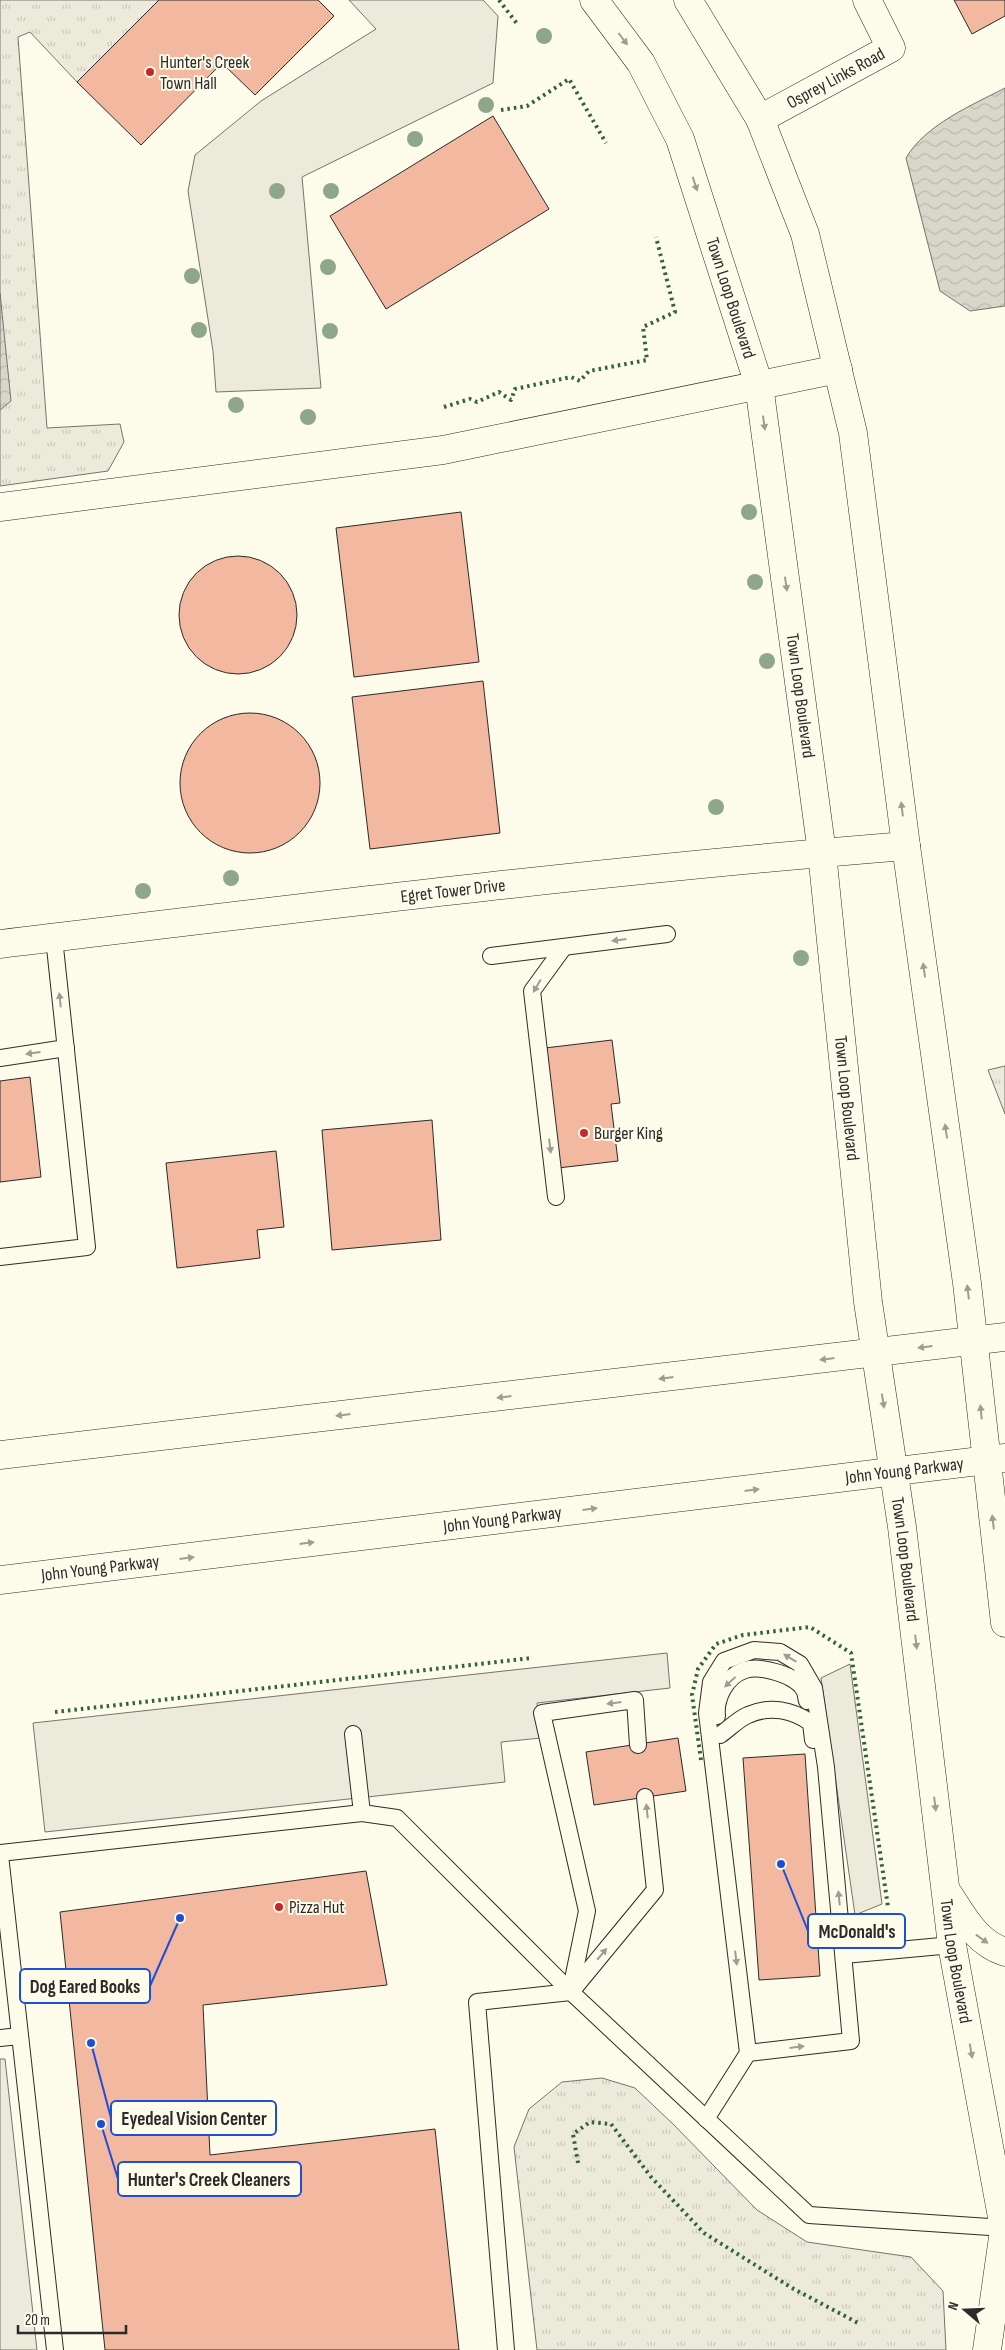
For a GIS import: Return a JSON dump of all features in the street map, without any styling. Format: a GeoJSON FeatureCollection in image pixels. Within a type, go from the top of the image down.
{"type":"FeatureCollection","features":[{"type":"Feature","properties":{"kind":"main road","name":"Town Loop Boulevard"},"geometry":{"type":"LineString","coordinates":[[594,0],[641,63],[680,139],[759,385],[822,852],[867,1292],[902,1527],[952,1945],[1005,2227],[987,2350]]}},
{"type":"Feature","properties":{"kind":"main road"},"geometry":{"type":"LineString","coordinates":[[688,0],[760,119],[805,234],[853,433],[906,846],[973,1341],[996,1459],[1005,1623]]}},
{"type":"Feature","properties":{"kind":"main road","name":"Osprey Links Road"},"geometry":{"type":"LineString","coordinates":[[760,119],[891,48],[867,0]]}},
{"type":"Feature","properties":{"kind":"main road"},"geometry":{"type":"LineString","coordinates":[[0,507],[443,450],[838,369]]}},
{"type":"Feature","properties":{"kind":"main road","name":"Egret Tower Drive"},"geometry":{"type":"LineString","coordinates":[[0,944],[357,901],[822,852],[906,846]]}},
{"type":"Feature","properties":{"kind":"main road"},"geometry":{"type":"LineString","coordinates":[[0,1455],[1005,1337]]}},
{"type":"Feature","properties":{"kind":"main road","name":"John Young Parkway"},"geometry":{"type":"LineString","coordinates":[[0,1580],[996,1459]]}},
{"type":"Feature","properties":{"kind":"main road"},"geometry":{"type":"LineString","coordinates":[[945,1890],[973,1932],[997,1950],[1005,1952]]}},
{"type":"Feature","properties":{"kind":"lane"},"geometry":{"type":"LineString","coordinates":[[491,956],[667,934]]}},
{"type":"Feature","properties":{"kind":"lane"},"geometry":{"type":"LineString","coordinates":[[0,1257],[87,1247],[54,938]]}},
{"type":"Feature","properties":{"kind":"lane"},"geometry":{"type":"LineString","coordinates":[[556,1197],[532,991],[564,947]]}},
{"type":"Feature","properties":{"kind":"lane"},"geometry":{"type":"LineString","coordinates":[[0,1058],[66,1048]]}},
{"type":"Feature","properties":{"kind":"lane"},"geometry":{"type":"LineString","coordinates":[[706,2119],[748,2053],[707,1713],[711,1682],[724,1661],[754,1650],[780,1652],[800,1664],[814,1688],[826,1767],[850,2040],[748,2053]]}},
{"type":"Feature","properties":{"kind":"lane"},"geometry":{"type":"LineString","coordinates":[[733,1936],[742,1923],[716,1706],[725,1684],[745,1670],[760,1669],[792,1678],[804,1689],[811,1723],[814,1756],[826,1767]]}},
{"type":"Feature","properties":{"kind":"lane"},"geometry":{"type":"LineString","coordinates":[[571,1992],[587,1911],[542,1713],[635,1700],[638,1745]]}},
{"type":"Feature","properties":{"kind":"lane"},"geometry":{"type":"LineString","coordinates":[[720,1735],[749,1714],[775,1710],[796,1713],[811,1723]]}},
{"type":"Feature","properties":{"kind":"lane"},"geometry":{"type":"LineString","coordinates":[[353,1734],[362,1813]]}},
{"type":"Feature","properties":{"kind":"lane"},"geometry":{"type":"LineString","coordinates":[[506,2350],[477,2002],[571,1992],[655,1890],[645,1797]]}},
{"type":"Feature","properties":{"kind":"lane"},"geometry":{"type":"LineString","coordinates":[[55,2350],[0,1861],[362,1813],[397,1818],[571,1992],[809,2215],[1005,2227]]}},
{"type":"Feature","properties":{"kind":"lane"},"geometry":{"type":"LineString","coordinates":[[844,1955],[952,1945]]}},
{"type":"Feature","properties":{"kind":"lane"},"geometry":{"type":"LineString","coordinates":[[0,2038],[20,2036]]}},
{"type":"Feature","properties":{"kind":"green space"},"geometry":{"type":"Polygon","coordinates":[[[0,0],[159,0],[77,82],[30,32],[18,37],[47,428],[120,424],[124,442],[108,471],[0,486],[0,0]]]}},
{"type":"Feature","properties":{"kind":"green space"},"geometry":{"type":"Polygon","coordinates":[[[1005,1066],[1005,1114],[988,1070],[1005,1066]]]}},
{"type":"Feature","properties":{"kind":"green space"},"geometry":{"type":"Polygon","coordinates":[[[602,2078],[635,2088],[757,2210],[807,2242],[911,2257],[943,2291],[946,2350],[537,2350],[514,2147],[529,2109],[562,2082],[602,2078]]]}},
{"type":"Feature","properties":{"kind":"shaded area"},"geometry":{"type":"Polygon","coordinates":[[[349,0],[483,0],[498,16],[493,83],[302,177],[321,388],[216,392],[213,351],[188,191],[195,155],[261,101],[376,29],[349,0]]]}},
{"type":"Feature","properties":{"kind":"shaded area"},"geometry":{"type":"Polygon","coordinates":[[[667,1653],[670,1688],[537,1703],[541,1738],[501,1742],[505,1782],[45,1832],[33,1723],[667,1653]]]}},
{"type":"Feature","properties":{"kind":"shaded area"},"geometry":{"type":"Polygon","coordinates":[[[850,1664],[882,1904],[855,1915],[821,1678],[850,1664]]]}},
{"type":"Feature","properties":{"kind":"shaded area"},"geometry":{"type":"Polygon","coordinates":[[[0,2059],[5,2059],[37,2350],[0,2350],[0,2059]]]}},
{"type":"Feature","properties":{"kind":"water"},"geometry":{"type":"Polygon","coordinates":[[[1005,88],[1005,306],[970,311],[940,291],[906,158],[914,146],[937,126],[964,109],[1005,88]]]}},
{"type":"Feature","properties":{"kind":"water"},"geometry":{"type":"Polygon","coordinates":[[[0,293],[11,401],[0,410],[0,293]]]}},
{"type":"Feature","properties":{"kind":"building","name":"Hunter's Creek Town Hall"},"geometry":{"type":"Polygon","coordinates":[[[159,0],[318,0],[334,16],[255,95],[222,63],[141,145],[77,82],[159,0]]]}},
{"type":"Feature","properties":{"kind":"building"},"geometry":{"type":"Polygon","coordinates":[[[954,0],[1005,0],[1005,16],[972,34],[954,0]]]}},
{"type":"Feature","properties":{"kind":"building"},"geometry":{"type":"Polygon","coordinates":[[[493,116],[549,209],[386,309],[330,216],[493,116]]]}},
{"type":"Feature","properties":{"kind":"building"},"geometry":{"type":"Polygon","coordinates":[[[461,512],[479,662],[354,677],[336,528],[461,512]]]}},
{"type":"Feature","properties":{"kind":"building"},"geometry":{"type":"Polygon","coordinates":[[[238,556],[260,561],[280,573],[292,593],[297,615],[292,637],[280,657],[260,669],[238,674],[216,669],[196,657],[184,637],[179,615],[184,593],[196,573],[216,561],[238,556]]]}},
{"type":"Feature","properties":{"kind":"building"},"geometry":{"type":"Polygon","coordinates":[[[483,681],[500,833],[370,849],[352,697],[483,681]]]}},
{"type":"Feature","properties":{"kind":"building"},"geometry":{"type":"Polygon","coordinates":[[[250,713],[277,719],[289,725],[299,734],[308,744],[314,756],[320,783],[314,810],[308,822],[299,832],[289,841],[277,847],[250,853],[223,847],[211,841],[201,832],[192,822],[186,810],[180,783],[186,756],[192,744],[201,734],[211,725],[223,719],[250,713]]]}},
{"type":"Feature","properties":{"kind":"building","name":"Burger King"},"geometry":{"type":"Polygon","coordinates":[[[612,1040],[620,1103],[611,1104],[618,1161],[558,1168],[545,1048],[612,1040]]]}},
{"type":"Feature","properties":{"kind":"building"},"geometry":{"type":"Polygon","coordinates":[[[30,1077],[41,1177],[0,1182],[0,1081],[30,1077]]]}},
{"type":"Feature","properties":{"kind":"building"},"geometry":{"type":"Polygon","coordinates":[[[432,1120],[441,1240],[332,1250],[322,1130],[432,1120]]]}},
{"type":"Feature","properties":{"kind":"building"},"geometry":{"type":"Polygon","coordinates":[[[276,1151],[284,1227],[257,1230],[260,1258],[177,1268],[166,1163],[276,1151]]]}},
{"type":"Feature","properties":{"kind":"building"},"geometry":{"type":"Polygon","coordinates":[[[678,1738],[686,1791],[594,1805],[586,1752],[678,1738]]]}},
{"type":"Feature","properties":{"kind":"building"},"geometry":{"type":"Polygon","coordinates":[[[805,1754],[820,1976],[759,1980],[743,1758],[805,1754]]]}},
{"type":"Feature","properties":{"kind":"building"},"geometry":{"type":"Polygon","coordinates":[[[366,1871],[387,1985],[203,2005],[210,2155],[435,2129],[459,2350],[105,2350],[60,1912],[366,1871]]]}},
{"type":"Feature","properties":{"kind":"hedge"},"geometry":{"type":"LineString","coordinates":[[499,0],[518,25]]}},
{"type":"Feature","properties":{"kind":"hedge"},"geometry":{"type":"LineString","coordinates":[[501,110],[527,106],[569,79],[606,143]]}},
{"type":"Feature","properties":{"kind":"hedge"},"geometry":{"type":"LineString","coordinates":[[444,407],[470,399],[477,402],[499,392],[511,400],[515,389],[571,377],[580,381],[589,371],[647,360],[643,327],[675,312],[656,237]]}},
{"type":"Feature","properties":{"kind":"hedge"},"geometry":{"type":"LineString","coordinates":[[701,1760],[692,1695],[698,1669],[716,1644],[743,1635],[810,1627],[851,1653],[888,1907]]}},
{"type":"Feature","properties":{"kind":"hedge"},"geometry":{"type":"LineString","coordinates":[[55,1712],[532,1658]]}},
{"type":"Feature","properties":{"kind":"hedge"},"geometry":{"type":"LineString","coordinates":[[578,2163],[573,2134],[590,2122],[611,2124],[651,2177],[704,2233],[792,2288],[858,2323]]}},
{"type":"Feature","properties":{"kind":"place","name":"Hunter's Creek Town Hall"},"geometry":{"type":"Point","coordinates":[150,72]}},
{"type":"Feature","properties":{"kind":"place","name":"Burger King"},"geometry":{"type":"Point","coordinates":[584,1133]}},
{"type":"Feature","properties":{"kind":"place","name":"McDonald's"},"geometry":{"type":"Point","coordinates":[781,1864]}},
{"type":"Feature","properties":{"kind":"place","name":"Pizza Hut"},"geometry":{"type":"Point","coordinates":[279,1907]}},
{"type":"Feature","properties":{"kind":"place","name":"Dog Eared Books"},"geometry":{"type":"Point","coordinates":[180,1918]}},
{"type":"Feature","properties":{"kind":"place","name":"Eyedeal Vision Center"},"geometry":{"type":"Point","coordinates":[91,2043]}},
{"type":"Feature","properties":{"kind":"place","name":"Hunter's Creek Cleaners"},"geometry":{"type":"Point","coordinates":[101,2124]}}]}
